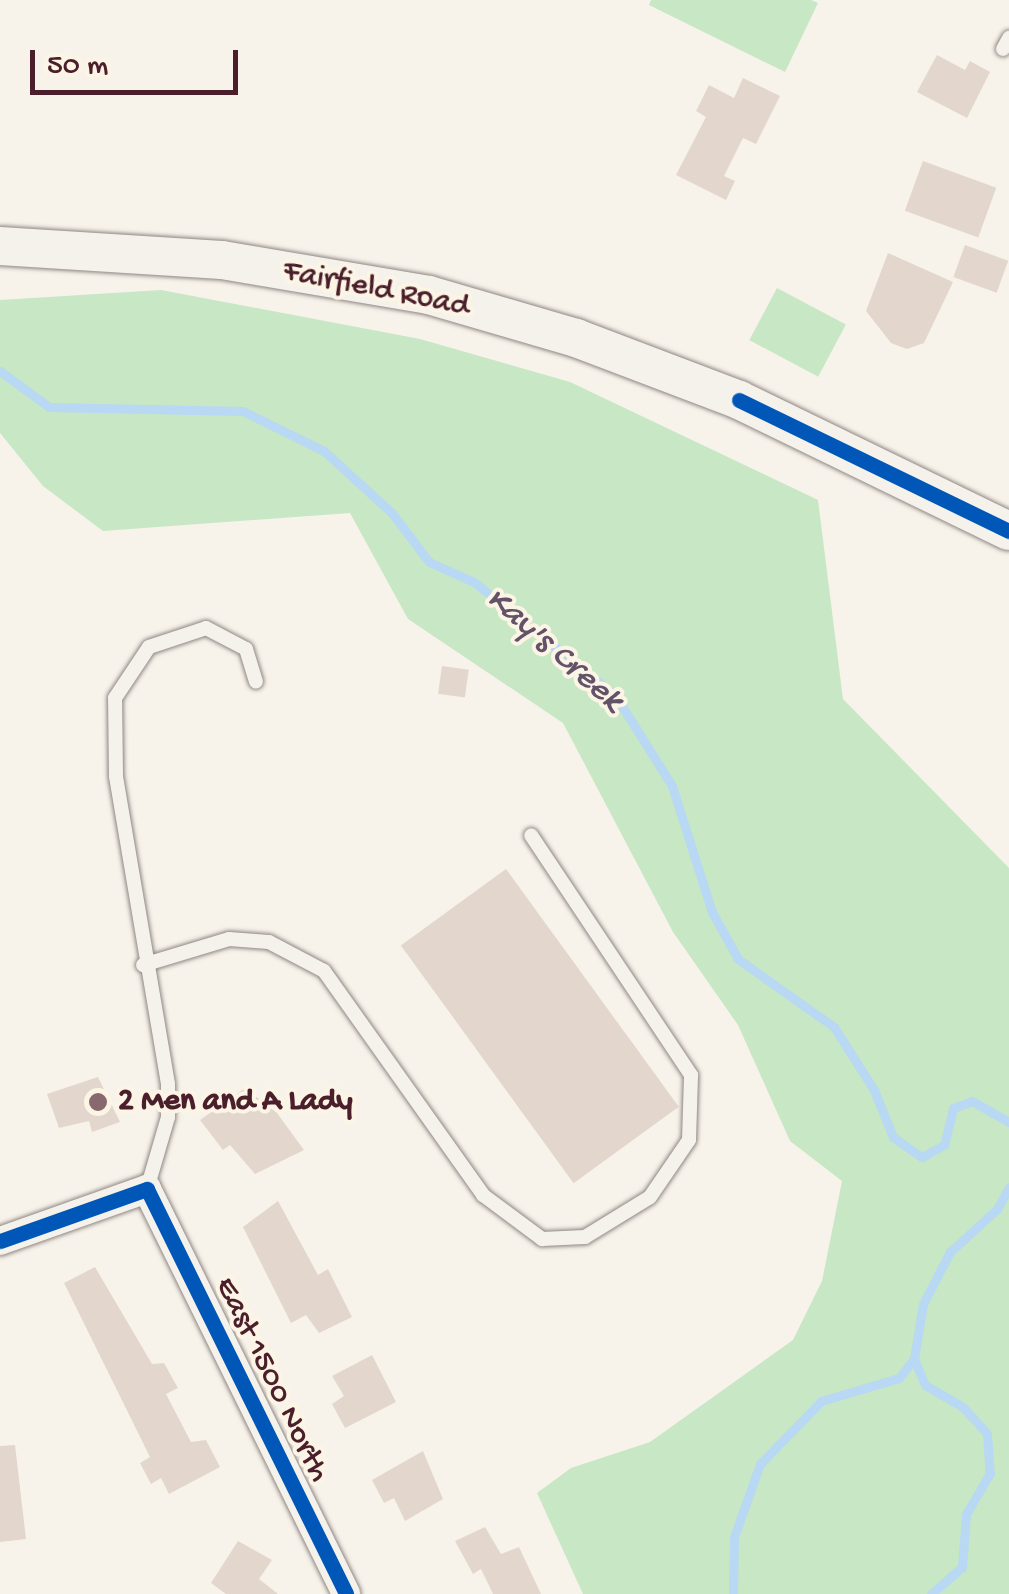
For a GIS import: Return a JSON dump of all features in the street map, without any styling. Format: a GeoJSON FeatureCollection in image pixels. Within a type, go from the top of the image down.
{"type":"FeatureCollection","features":[{"type":"Feature","properties":{"kind":"main road","name":"Fairfield Road"},"geometry":{"type":"LineString","coordinates":[[0,246],[222,260],[429,295],[576,338],[739,400],[1009,532]]}},
{"type":"Feature","properties":{"kind":"street"},"geometry":{"type":"LineString","coordinates":[[0,1242],[147,1190]]}},
{"type":"Feature","properties":{"kind":"street","name":"East 1500 North"},"geometry":{"type":"LineString","coordinates":[[147,1190],[346,1594]]}},
{"type":"Feature","properties":{"kind":"lane"},"geometry":{"type":"LineString","coordinates":[[147,1190],[168,1117],[168,1084],[143,965],[111,729],[114,698],[149,646],[206,628],[246,649],[256,682]]}},
{"type":"Feature","properties":{"kind":"lane"},"geometry":{"type":"LineString","coordinates":[[143,965],[229,939],[269,942],[324,971],[483,1195],[542,1239],[585,1237],[650,1197],[689,1140],[691,1074],[531,835]]}},
{"type":"Feature","properties":{"kind":"green space"},"geometry":{"type":"Polygon","coordinates":[[[651,0],[818,3],[785,72],[649,5],[651,0]]]}},
{"type":"Feature","properties":{"kind":"green space"},"geometry":{"type":"Polygon","coordinates":[[[777,288],[846,325],[818,377],[749,340],[777,288]]]}},
{"type":"Feature","properties":{"kind":"green space"},"geometry":{"type":"Polygon","coordinates":[[[161,290],[420,339],[570,382],[818,500],[843,699],[1009,868],[1009,1594],[583,1594],[537,1493],[571,1468],[650,1442],[793,1340],[822,1281],[842,1181],[790,1141],[738,1025],[673,932],[563,723],[408,619],[350,513],[103,531],[43,486],[0,433],[0,300],[161,290]]]}},
{"type":"Feature","properties":{"kind":"building"},"geometry":{"type":"Polygon","coordinates":[[[937,55],[965,70],[970,61],[990,72],[967,118],[917,92],[937,55]]]}},
{"type":"Feature","properties":{"kind":"building"},"geometry":{"type":"Polygon","coordinates":[[[743,78],[780,96],[756,144],[743,138],[724,176],[735,181],[726,200],[676,175],[706,117],[696,111],[709,85],[734,98],[743,78]]]}},
{"type":"Feature","properties":{"kind":"building"},"geometry":{"type":"Polygon","coordinates":[[[923,161],[996,188],[978,237],[905,211],[923,161]]]}},
{"type":"Feature","properties":{"kind":"building"},"geometry":{"type":"Polygon","coordinates":[[[965,245],[1008,261],[997,293],[953,277],[965,245]]]}},
{"type":"Feature","properties":{"kind":"building"},"geometry":{"type":"Polygon","coordinates":[[[888,253],[953,282],[924,343],[907,349],[891,343],[866,311],[888,253]]]}},
{"type":"Feature","properties":{"kind":"building"},"geometry":{"type":"Polygon","coordinates":[[[442,666],[469,670],[465,697],[438,694],[442,666]]]}},
{"type":"Feature","properties":{"kind":"building"},"geometry":{"type":"Polygon","coordinates":[[[506,869],[679,1107],[574,1183],[401,945],[506,869]]]}},
{"type":"Feature","properties":{"kind":"building"},"geometry":{"type":"Polygon","coordinates":[[[98,1077],[120,1122],[92,1132],[89,1121],[59,1128],[47,1094],[98,1077]]]}},
{"type":"Feature","properties":{"kind":"building"},"geometry":{"type":"Polygon","coordinates":[[[245,1088],[277,1113],[304,1150],[255,1174],[230,1145],[223,1150],[200,1120],[245,1088]]]}},
{"type":"Feature","properties":{"kind":"building"},"geometry":{"type":"Polygon","coordinates":[[[278,1201],[318,1275],[328,1269],[352,1317],[319,1333],[306,1315],[291,1323],[243,1227],[278,1201]]]}},
{"type":"Feature","properties":{"kind":"building"},"geometry":{"type":"Polygon","coordinates":[[[95,1267],[152,1364],[164,1363],[178,1388],[166,1394],[191,1442],[206,1440],[220,1467],[169,1494],[161,1478],[151,1484],[140,1463],[150,1457],[64,1283],[95,1267]]]}},
{"type":"Feature","properties":{"kind":"building"},"geometry":{"type":"Polygon","coordinates":[[[372,1355],[396,1402],[345,1428],[332,1404],[344,1396],[332,1376],[372,1355]]]}},
{"type":"Feature","properties":{"kind":"building"},"geometry":{"type":"Polygon","coordinates":[[[15,1445],[26,1539],[0,1542],[0,1446],[15,1445]]]}},
{"type":"Feature","properties":{"kind":"building"},"geometry":{"type":"Polygon","coordinates":[[[423,1451],[443,1499],[405,1521],[394,1498],[384,1503],[372,1480],[423,1451]]]}},
{"type":"Feature","properties":{"kind":"building"},"geometry":{"type":"Polygon","coordinates":[[[485,1527],[501,1554],[519,1547],[541,1594],[493,1594],[481,1569],[473,1574],[455,1541],[485,1527]]]}},
{"type":"Feature","properties":{"kind":"building"},"geometry":{"type":"Polygon","coordinates":[[[238,1541],[272,1560],[259,1579],[278,1594],[226,1594],[211,1583],[238,1541]]]}},
{"type":"Feature","properties":{"kind":"waterway","name":"Kay's Creek"},"geometry":{"type":"LineString","coordinates":[[0,371],[49,407],[243,411],[324,451],[392,513],[429,562],[474,582],[615,695],[672,786],[712,912],[738,959],[834,1027],[874,1090],[893,1137],[922,1157],[944,1145],[953,1108],[972,1101],[1009,1122]]}},
{"type":"Feature","properties":{"kind":"waterway"},"geometry":{"type":"LineString","coordinates":[[733,1594],[734,1537],[760,1464],[821,1401],[899,1378],[914,1359],[923,1304],[950,1252],[997,1209],[1009,1187]]}},
{"type":"Feature","properties":{"kind":"waterway"},"geometry":{"type":"LineString","coordinates":[[914,1359],[925,1385],[963,1407],[987,1434],[990,1473],[966,1514],[962,1567],[931,1594]]}},
{"type":"Feature","properties":{"kind":"cycle path"},"geometry":{"type":"LineString","coordinates":[[739,400],[1009,531]]}},
{"type":"Feature","properties":{"kind":"cycle path"},"geometry":{"type":"LineString","coordinates":[[0,1241],[147,1189],[346,1594]]}},
{"type":"Feature","properties":{"kind":"place","name":"2 Men and A Lady"},"geometry":{"type":"Point","coordinates":[98,1102]}}]}
